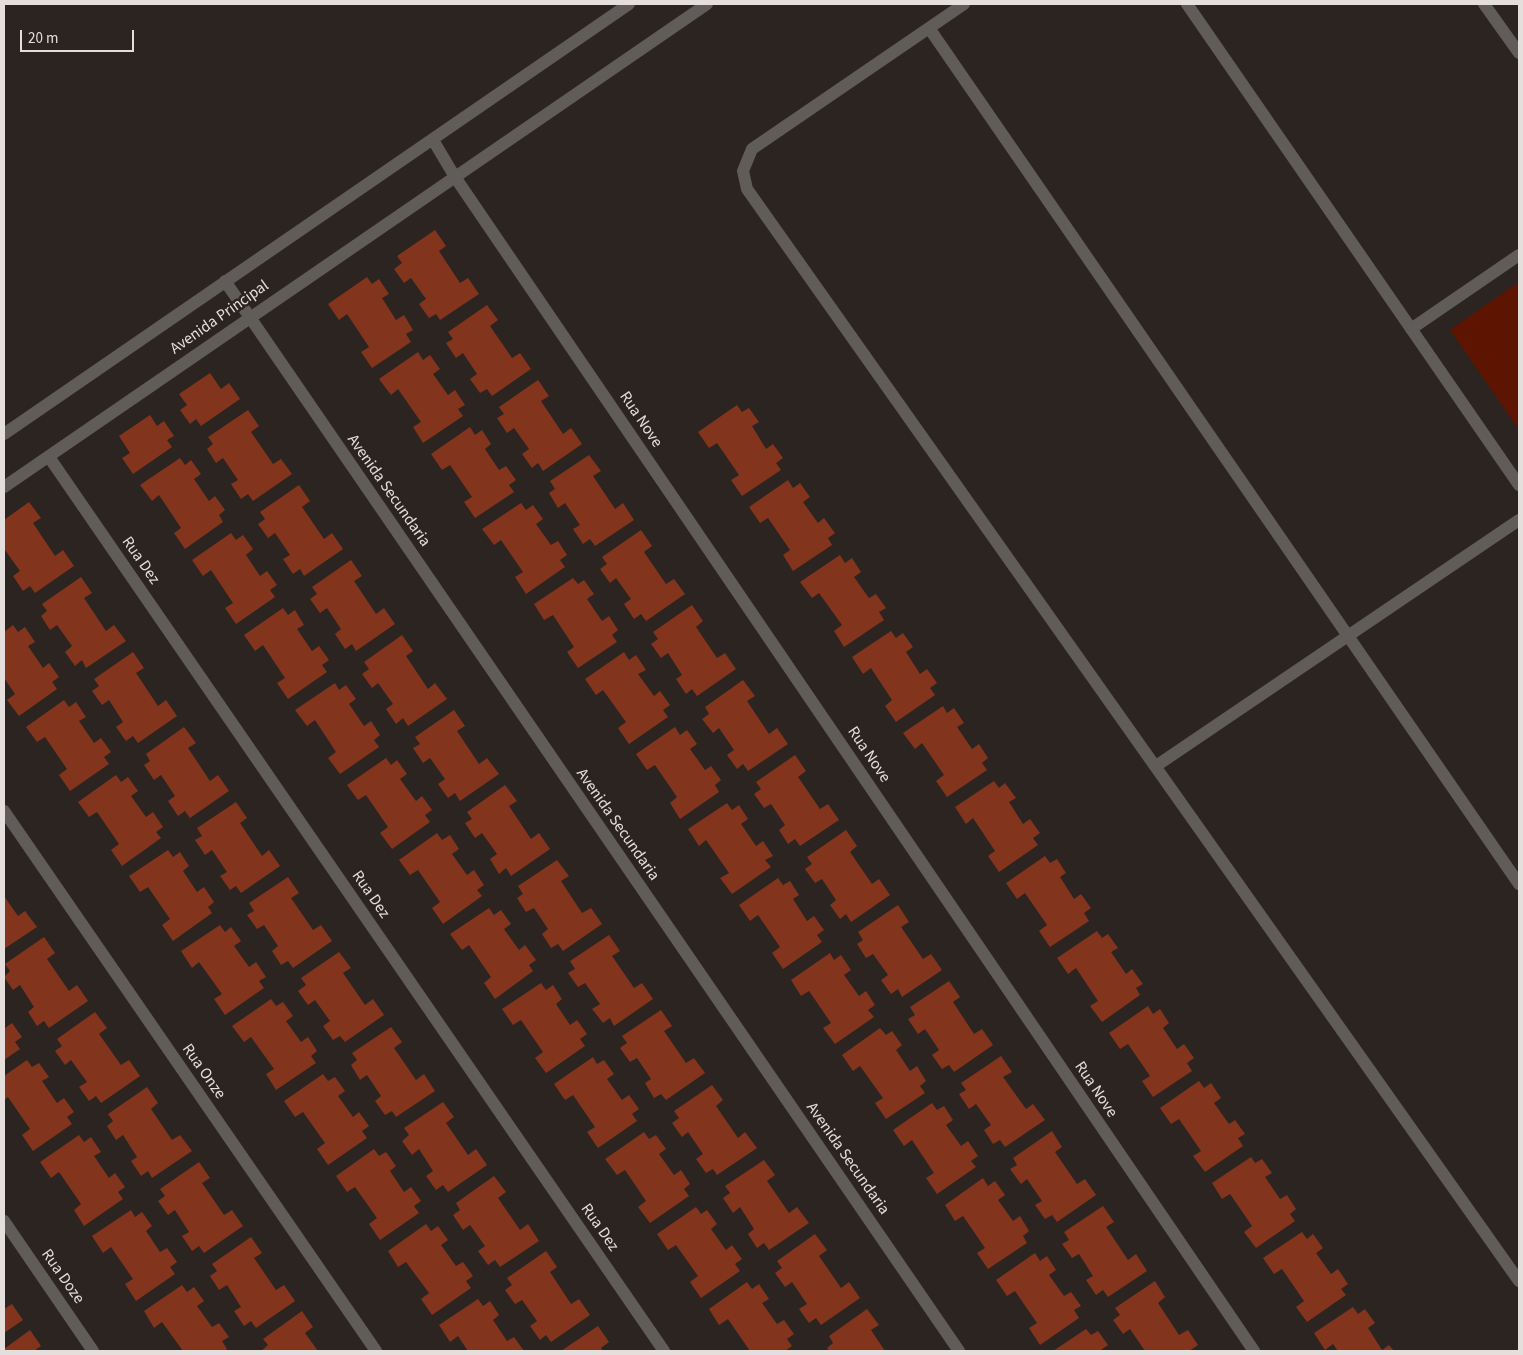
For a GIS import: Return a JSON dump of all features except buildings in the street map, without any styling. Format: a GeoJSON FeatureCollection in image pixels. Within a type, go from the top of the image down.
{"type":"FeatureCollection","features":[{"type":"Feature","properties":{"kind":"street","name":"Avenida Principal"},"geometry":{"type":"LineString","coordinates":[[4,434],[629,4]]}},
{"type":"Feature","properties":{"kind":"street","name":"Avenida Principal"},"geometry":{"type":"LineString","coordinates":[[4,487],[707,4]]}},
{"type":"Feature","properties":{"kind":"street"},"geometry":{"type":"LineString","coordinates":[[964,4],[752,150],[743,171],[747,188],[1519,1281]]}},
{"type":"Feature","properties":{"kind":"street"},"geometry":{"type":"LineString","coordinates":[[1187,4],[1519,485]]}},
{"type":"Feature","properties":{"kind":"street"},"geometry":{"type":"LineString","coordinates":[[1484,4],[1519,53]]}},
{"type":"Feature","properties":{"kind":"street"},"geometry":{"type":"LineString","coordinates":[[929,28],[1519,884]]}},
{"type":"Feature","properties":{"kind":"street","name":"Rua Nove"},"geometry":{"type":"LineString","coordinates":[[432,140],[455,177],[1254,1351]]}},
{"type":"Feature","properties":{"kind":"street"},"geometry":{"type":"LineString","coordinates":[[1411,329],[1519,255]]}},
{"type":"Feature","properties":{"kind":"street","name":"Avenida Secundaria"},"geometry":{"type":"LineString","coordinates":[[225,281],[959,1351]]}},
{"type":"Feature","properties":{"kind":"street","name":"Rua Dez"},"geometry":{"type":"LineString","coordinates":[[49,457],[664,1351]]}},
{"type":"Feature","properties":{"kind":"street"},"geometry":{"type":"LineString","coordinates":[[1156,766],[1519,520]]}},
{"type":"Feature","properties":{"kind":"street","name":"Rua Onze"},"geometry":{"type":"LineString","coordinates":[[4,811],[376,1351]]}},
{"type":"Feature","properties":{"kind":"street","name":"Rua Doze"},"geometry":{"type":"LineString","coordinates":[[4,1221],[93,1351]]}},
{"type":"Feature","properties":{"kind":"shaded area"},"geometry":{"type":"Polygon","coordinates":[[[1519,282],[1519,430],[1450,330],[1519,282]]]}}]}
